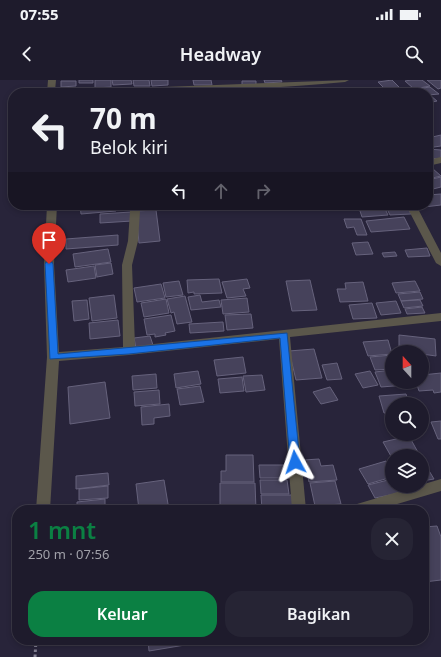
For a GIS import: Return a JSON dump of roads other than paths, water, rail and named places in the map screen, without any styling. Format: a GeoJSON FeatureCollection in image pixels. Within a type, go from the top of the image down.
{"type":"FeatureCollection","features":[{"type":"Feature","properties":{"kind":"street"},"geometry":{"type":"LineString","coordinates":[[210,88],[273,86],[345,80]]}},
{"type":"Feature","properties":{"kind":"street"},"geometry":{"type":"LineString","coordinates":[[43,505],[54,357],[49,264],[52,210]]}},
{"type":"Feature","properties":{"kind":"street"},"geometry":{"type":"LineString","coordinates":[[129,351],[127,265],[133,241],[134,210]]}},
{"type":"Feature","properties":{"kind":"street"},"geometry":{"type":"LineString","coordinates":[[414,210],[441,263]]}},
{"type":"Feature","properties":{"kind":"street"},"geometry":{"type":"LineString","coordinates":[[54,357],[129,351],[441,318]]}},
{"type":"Feature","properties":{"kind":"street"},"geometry":{"type":"LineString","coordinates":[[284,335],[299,505]]}},
{"type":"Feature","properties":{"kind":"street"},"geometry":{"type":"LineString","coordinates":[[374,505],[441,485]]}}]}
